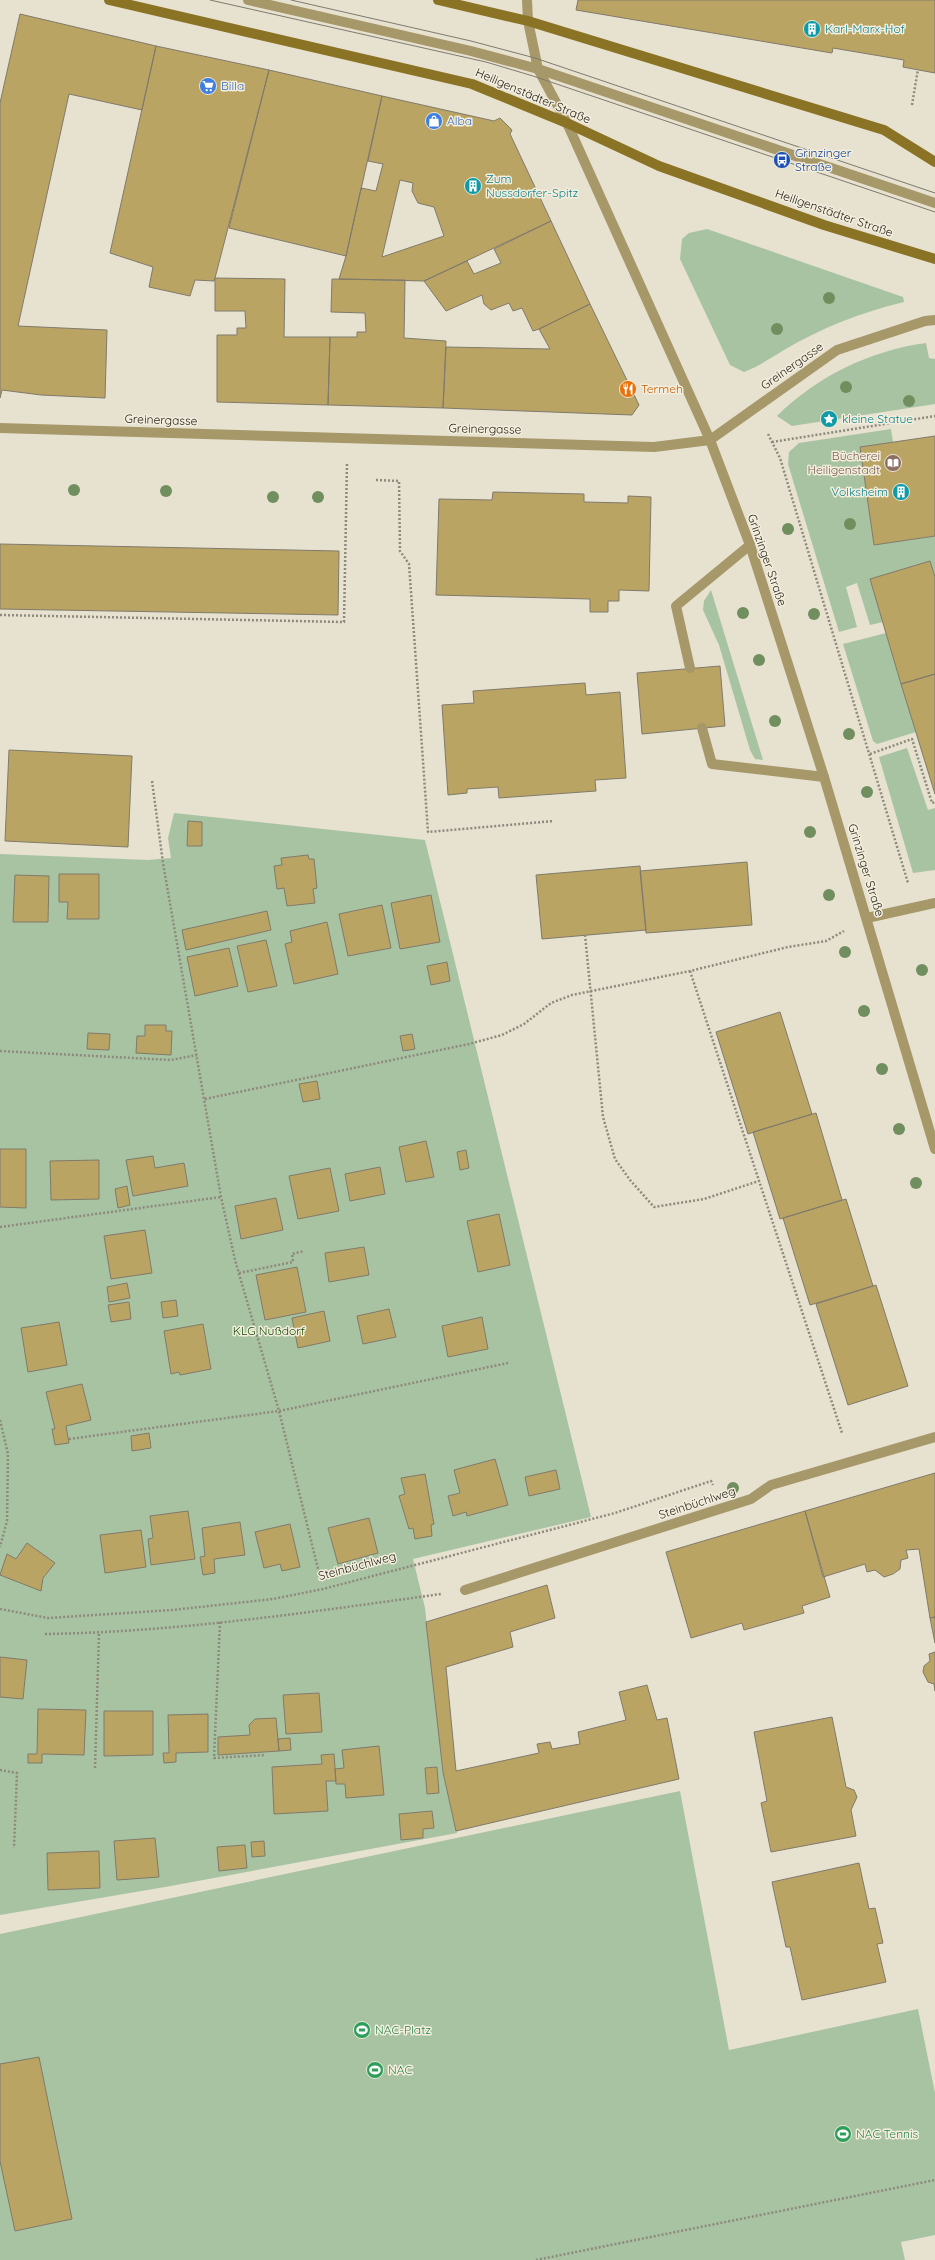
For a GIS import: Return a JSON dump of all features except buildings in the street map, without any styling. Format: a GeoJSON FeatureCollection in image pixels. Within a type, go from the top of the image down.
{"type":"FeatureCollection","features":[{"type":"Feature","properties":{"kind":"main road","name":"Heiligenstädter Straße"},"geometry":{"type":"LineString","coordinates":[[109,0],[472,84],[567,123],[659,166],[824,225],[935,259]]}},
{"type":"Feature","properties":{"kind":"main road"},"geometry":{"type":"LineString","coordinates":[[438,0],[528,21],[884,130],[935,162]]}},
{"type":"Feature","properties":{"kind":"street"},"geometry":{"type":"LineString","coordinates":[[248,0],[471,51],[538,68],[935,203]]}},
{"type":"Feature","properties":{"kind":"street","name":"Grinzinger Straße"},"geometry":{"type":"LineString","coordinates":[[527,0],[528,21],[538,68],[567,123],[710,440],[750,545],[824,777],[935,1149]]}},
{"type":"Feature","properties":{"kind":"street","name":"Greinergasse"},"geometry":{"type":"LineString","coordinates":[[0,428],[654,446],[710,440],[837,350],[925,321],[935,320]]}},
{"type":"Feature","properties":{"kind":"street"},"geometry":{"type":"LineString","coordinates":[[690,668],[676,606],[750,545]]}},
{"type":"Feature","properties":{"kind":"street"},"geometry":{"type":"LineString","coordinates":[[702,728],[712,764],[824,777]]}},
{"type":"Feature","properties":{"kind":"street"},"geometry":{"type":"LineString","coordinates":[[867,918],[915,906],[935,903]]}},
{"type":"Feature","properties":{"kind":"street","name":"Steinbüchlweg"},"geometry":{"type":"LineString","coordinates":[[465,1590],[751,1499],[771,1485],[935,1437]]}},
{"type":"Feature","properties":{"kind":"path"},"geometry":{"type":"LineString","coordinates":[[912,105],[918,69]]}},
{"type":"Feature","properties":{"kind":"path"},"geometry":{"type":"LineString","coordinates":[[772,442],[935,416]]}},
{"type":"Feature","properties":{"kind":"path"},"geometry":{"type":"LineString","coordinates":[[768,434],[782,466],[915,906]]}},
{"type":"Feature","properties":{"kind":"path"},"geometry":{"type":"LineString","coordinates":[[0,615],[344,622],[347,438]]}},
{"type":"Feature","properties":{"kind":"path"},"geometry":{"type":"LineString","coordinates":[[376,480],[399,481],[400,551],[409,564],[428,832],[554,821]]}},
{"type":"Feature","properties":{"kind":"path"},"geometry":{"type":"LineString","coordinates":[[870,754],[912,739],[932,802],[935,802]]}},
{"type":"Feature","properties":{"kind":"path"},"geometry":{"type":"LineString","coordinates":[[152,781],[163,862],[221,1197],[239,1273],[278,1411],[320,1577]]}},
{"type":"Feature","properties":{"kind":"path"},"geometry":{"type":"LineString","coordinates":[[205,1099],[469,1044],[502,1035],[524,1024],[551,1003],[572,994],[690,971],[788,947],[826,941],[867,918]]}},
{"type":"Feature","properties":{"kind":"path"},"geometry":{"type":"LineString","coordinates":[[585,935],[603,1117],[615,1158],[630,1180],[654,1207],[704,1199],[759,1181]]}},
{"type":"Feature","properties":{"kind":"path"},"geometry":{"type":"LineString","coordinates":[[690,971],[842,1433]]}},
{"type":"Feature","properties":{"kind":"path"},"geometry":{"type":"LineString","coordinates":[[0,1051],[171,1060],[197,1055]]}},
{"type":"Feature","properties":{"kind":"path"},"geometry":{"type":"LineString","coordinates":[[0,1227],[221,1197]]}},
{"type":"Feature","properties":{"kind":"path"},"geometry":{"type":"LineString","coordinates":[[239,1273],[293,1262],[292,1254],[304,1251]]}},
{"type":"Feature","properties":{"kind":"path"},"geometry":{"type":"LineString","coordinates":[[69,1439],[278,1411],[508,1363]]}},
{"type":"Feature","properties":{"kind":"path"},"geometry":{"type":"LineString","coordinates":[[0,1420],[8,1454],[7,1521],[0,1547]]}},
{"type":"Feature","properties":{"kind":"path","name":"Steinbüchlweg"},"geometry":{"type":"LineString","coordinates":[[0,1609],[48,1618],[172,1610],[273,1599],[323,1589],[615,1513],[711,1481]]}},
{"type":"Feature","properties":{"kind":"path"},"geometry":{"type":"LineString","coordinates":[[45,1634],[100,1633],[220,1622],[328,1610],[465,1590]]}},
{"type":"Feature","properties":{"kind":"path"},"geometry":{"type":"LineString","coordinates":[[220,1622],[214,1758],[265,1755]]}},
{"type":"Feature","properties":{"kind":"path"},"geometry":{"type":"LineString","coordinates":[[95,1768],[100,1633]]}},
{"type":"Feature","properties":{"kind":"path"},"geometry":{"type":"LineString","coordinates":[[0,1770],[17,1773],[14,1848]]}},
{"type":"Feature","properties":{"kind":"path"},"geometry":{"type":"LineString","coordinates":[[536,2260],[935,2180]]}},
{"type":"Feature","properties":{"kind":"green space"},"geometry":{"type":"Polygon","coordinates":[[[707,229],[903,297],[904,302],[857,316],[827,328],[798,342],[760,365],[744,372],[730,365],[680,259],[682,239],[689,233],[707,229]]]}},
{"type":"Feature","properties":{"kind":"green space"},"geometry":{"type":"Polygon","coordinates":[[[926,343],[929,358],[935,359],[935,404],[792,426],[777,416],[809,389],[846,368],[885,352],[926,343]]]}},
{"type":"Feature","properties":{"kind":"green space"},"geometry":{"type":"Polygon","coordinates":[[[891,429],[893,442],[860,448],[874,545],[935,536],[935,577],[930,561],[883,622],[870,625],[857,583],[846,587],[857,627],[839,632],[788,464],[789,452],[799,443],[891,429]]]}},
{"type":"Feature","properties":{"kind":"green space"},"geometry":{"type":"Polygon","coordinates":[[[711,590],[763,760],[755,759],[750,750],[719,645],[703,610],[704,601],[711,590]]]}},
{"type":"Feature","properties":{"kind":"green space"},"geometry":{"type":"Polygon","coordinates":[[[886,633],[916,732],[877,744],[873,741],[843,644],[886,633]]]}},
{"type":"Feature","properties":{"kind":"green space"},"geometry":{"type":"Polygon","coordinates":[[[907,748],[928,810],[935,808],[935,870],[913,873],[879,757],[907,748]]]}},
{"type":"Feature","properties":{"kind":"green space","name":"KLG Nußdorf"},"geometry":{"type":"Polygon","coordinates":[[[174,813],[425,840],[591,1517],[413,1559],[425,1608],[443,1772],[457,1833],[165,1887],[0,1915],[0,854],[148,860],[171,858],[168,838],[174,813]]]}},
{"type":"Feature","properties":{"kind":"green space","name":"NAC-Platz"},"geometry":{"type":"Polygon","coordinates":[[[680,1791],[729,2050],[918,2009],[935,2093],[935,2235],[901,2242],[905,2260],[0,2260],[0,1934],[680,1791]]]}},
{"type":"Feature","properties":{"kind":"tram line"},"geometry":{"type":"LineString","coordinates":[[210,0],[486,62],[533,76],[935,212]]}},
{"type":"Feature","properties":{"kind":"tram line"},"geometry":{"type":"LineString","coordinates":[[291,0],[471,41],[535,58],[935,193]]}},
{"type":"Feature","properties":{"kind":"place","name":"Karl-Marx-Hof"},"geometry":{"type":"Point","coordinates":[812,29]}},
{"type":"Feature","properties":{"kind":"place","name":"Billa"},"geometry":{"type":"Point","coordinates":[208,86]}},
{"type":"Feature","properties":{"kind":"place","name":"Alba"},"geometry":{"type":"Point","coordinates":[434,121]}},
{"type":"Feature","properties":{"kind":"place","name":"Grinzinger Straße"},"geometry":{"type":"Point","coordinates":[782,160]}},
{"type":"Feature","properties":{"kind":"place","name":"Zum Nussdorfer-Spitz"},"geometry":{"type":"Point","coordinates":[473,186]}},
{"type":"Feature","properties":{"kind":"place","name":"Termeh"},"geometry":{"type":"Point","coordinates":[628,389]}},
{"type":"Feature","properties":{"kind":"place","name":"kleine Statue"},"geometry":{"type":"Point","coordinates":[829,419]}},
{"type":"Feature","properties":{"kind":"place","name":"Bücherei Heiligenstadt"},"geometry":{"type":"Point","coordinates":[893,463]}},
{"type":"Feature","properties":{"kind":"place","name":"Volksheim"},"geometry":{"type":"Point","coordinates":[901,492]}},
{"type":"Feature","properties":{"kind":"place","name":"NAC-Platz"},"geometry":{"type":"Point","coordinates":[362,2030]}},
{"type":"Feature","properties":{"kind":"place","name":"NAC"},"geometry":{"type":"Point","coordinates":[375,2070]}},
{"type":"Feature","properties":{"kind":"place","name":"NAC Tennis"},"geometry":{"type":"Point","coordinates":[843,2134]}}]}
